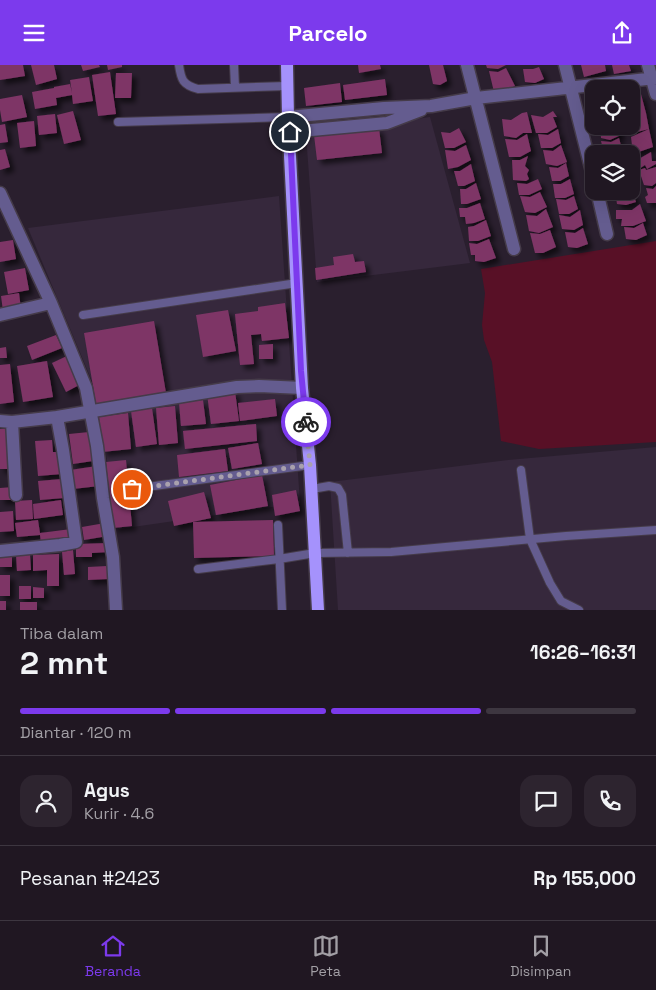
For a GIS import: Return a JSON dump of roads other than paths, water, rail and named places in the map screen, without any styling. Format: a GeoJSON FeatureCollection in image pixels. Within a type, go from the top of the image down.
{"type":"FeatureCollection","features":[{"type":"Feature","properties":{"kind":"main road"},"geometry":{"type":"LineString","coordinates":[[287,65],[302,388],[312,489],[318,610]]}},
{"type":"Feature","properties":{"kind":"street"},"geometry":{"type":"LineString","coordinates":[[467,65],[514,249]]}},
{"type":"Feature","properties":{"kind":"street"},"geometry":{"type":"LineString","coordinates":[[565,65],[585,146]]}},
{"type":"Feature","properties":{"kind":"street"},"geometry":{"type":"LineString","coordinates":[[648,65],[654,79],[656,95]]}},
{"type":"Feature","properties":{"kind":"street"},"geometry":{"type":"LineString","coordinates":[[288,117],[384,108],[430,106],[476,98],[654,79]]}},
{"type":"Feature","properties":{"kind":"street"},"geometry":{"type":"LineString","coordinates":[[290,132],[387,123],[430,106]]}},
{"type":"Feature","properties":{"kind":"street"},"geometry":{"type":"LineString","coordinates":[[0,193],[86,388],[97,445],[113,557],[116,610]]}},
{"type":"Feature","properties":{"kind":"street"},"geometry":{"type":"LineString","coordinates":[[598,200],[607,234]]}},
{"type":"Feature","properties":{"kind":"street"},"geometry":{"type":"LineString","coordinates":[[0,315],[50,303]]}},
{"type":"Feature","properties":{"kind":"street"},"geometry":{"type":"LineString","coordinates":[[16,495],[6,421],[91,412],[237,387],[302,388]]}},
{"type":"Feature","properties":{"kind":"street"},"geometry":{"type":"LineString","coordinates":[[0,551],[60,545],[76,541],[57,417]]}},
{"type":"Feature","properties":{"kind":"lane"},"geometry":{"type":"LineString","coordinates":[[179,65],[183,82],[189,87],[198,89],[287,86]]}},
{"type":"Feature","properties":{"kind":"lane"},"geometry":{"type":"LineString","coordinates":[[234,65],[235,87]]}},
{"type":"Feature","properties":{"kind":"lane"},"geometry":{"type":"LineString","coordinates":[[118,122],[288,117]]}},
{"type":"Feature","properties":{"kind":"lane"},"geometry":{"type":"LineString","coordinates":[[83,315],[297,283]]}},
{"type":"Feature","properties":{"kind":"lane"},"geometry":{"type":"LineString","coordinates":[[132,489],[310,465]]}},
{"type":"Feature","properties":{"kind":"lane"},"geometry":{"type":"LineString","coordinates":[[521,470],[530,539],[560,601],[579,610]]}},
{"type":"Feature","properties":{"kind":"lane"},"geometry":{"type":"LineString","coordinates":[[312,489],[329,486],[338,488],[342,495],[348,553]]}},
{"type":"Feature","properties":{"kind":"lane"},"geometry":{"type":"LineString","coordinates":[[278,525],[282,610]]}},
{"type":"Feature","properties":{"kind":"lane"},"geometry":{"type":"LineString","coordinates":[[198,569],[315,553],[391,552],[656,530]]}}]}
